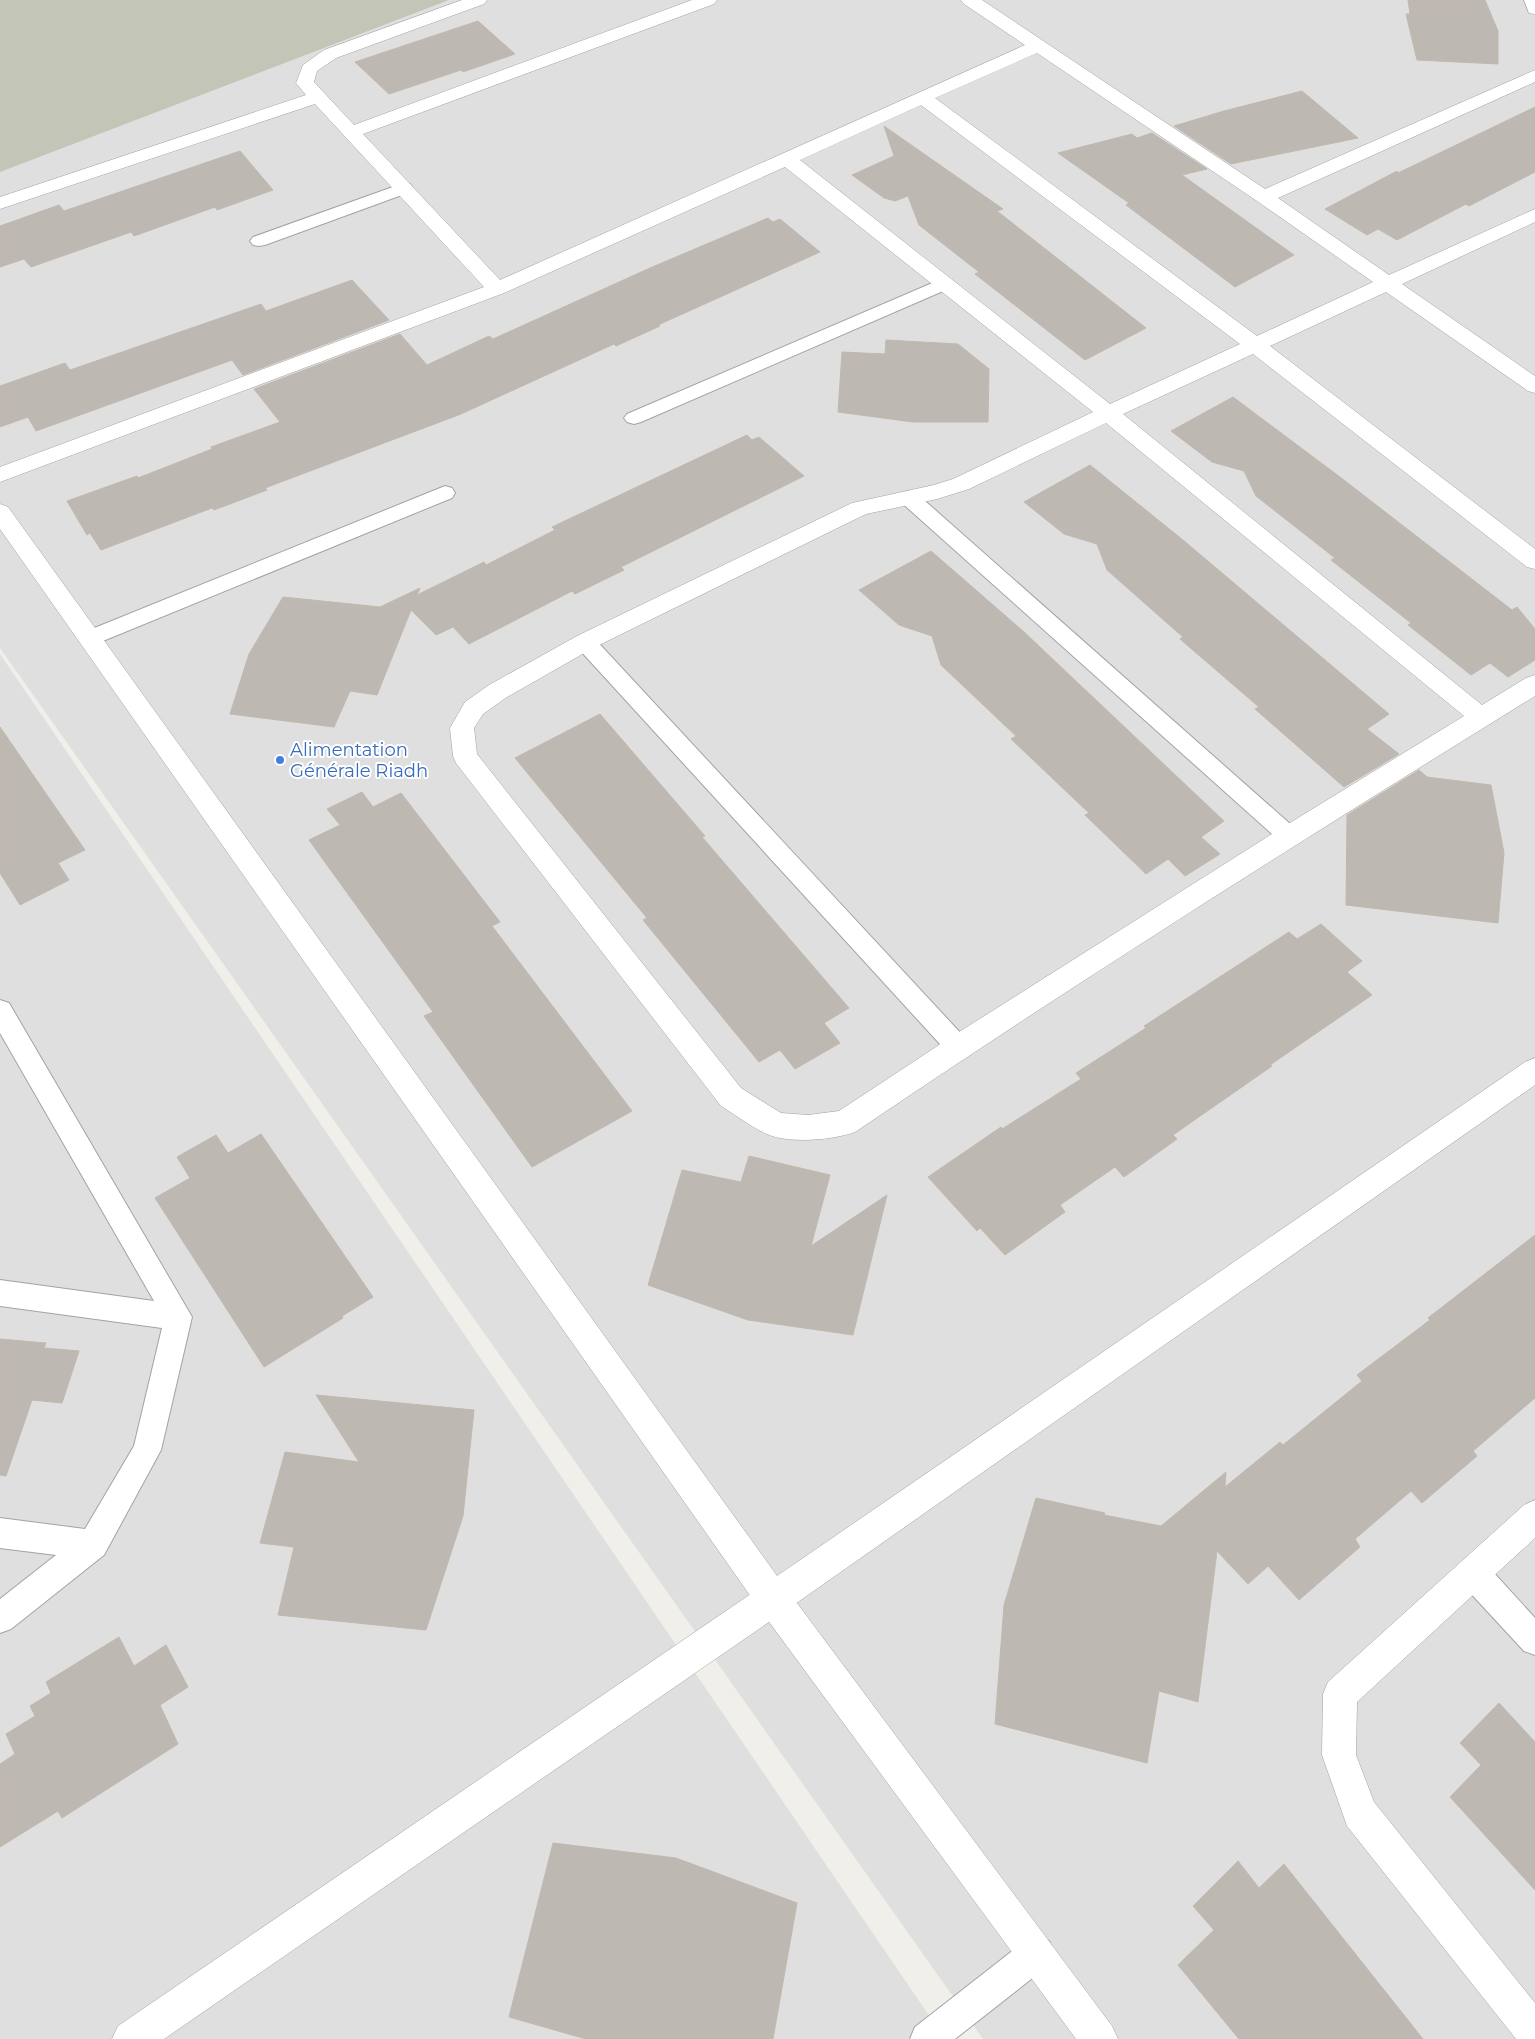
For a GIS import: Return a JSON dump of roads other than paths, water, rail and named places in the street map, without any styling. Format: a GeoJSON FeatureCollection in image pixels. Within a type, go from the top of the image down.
{"type":"FeatureCollection","features":[{"type":"Feature","properties":{"kind":"street"},"geometry":{"type":"LineString","coordinates":[[478,0],[330,54],[309,69],[305,83],[497,289]]}},
{"type":"Feature","properties":{"kind":"street"},"geometry":{"type":"LineString","coordinates":[[352,132],[708,0]]}},
{"type":"Feature","properties":{"kind":"street"},"geometry":{"type":"LineString","coordinates":[[970,0],[1264,198],[1386,285],[1535,386]]}},
{"type":"Feature","properties":{"kind":"street"},"geometry":{"type":"LineString","coordinates":[[1532,0],[1535,9]]}},
{"type":"Feature","properties":{"kind":"street"},"geometry":{"type":"LineString","coordinates":[[0,475],[497,289],[1039,45]]}},
{"type":"Feature","properties":{"kind":"street"},"geometry":{"type":"LineString","coordinates":[[1264,198],[1535,75]]}},
{"type":"Feature","properties":{"kind":"street"},"geometry":{"type":"LineString","coordinates":[[0,203],[318,97]]}},
{"type":"Feature","properties":{"kind":"street"},"geometry":{"type":"LineString","coordinates":[[923,98],[1255,345],[1535,561]]}},
{"type":"Feature","properties":{"kind":"street"},"geometry":{"type":"LineString","coordinates":[[787,159],[1108,413],[1482,718]]}},
{"type":"Feature","properties":{"kind":"street"},"geometry":{"type":"LineString","coordinates":[[1535,215],[1108,413],[961,484],[937,492],[860,508],[585,642],[474,708],[462,728],[465,756],[731,1097],[776,1125],[808,1127],[845,1123],[958,1047],[1289,836],[1535,684]]}},
{"type":"Feature","properties":{"kind":"street"},"geometry":{"type":"LineString","coordinates":[[0,512],[773,1599],[1099,2039]]}},
{"type":"Feature","properties":{"kind":"street"},"geometry":{"type":"LineString","coordinates":[[131,2039],[773,1599],[1535,1070]]}},
{"type":"Feature","properties":{"kind":"street"},"geometry":{"type":"LineString","coordinates":[[1535,1516],[1340,1694],[1339,1755],[1360,1814],[1535,2033]]}},
{"type":"Feature","properties":{"kind":"lane"},"geometry":{"type":"LineString","coordinates":[[259,240],[404,188]]}},
{"type":"Feature","properties":{"kind":"lane"},"geometry":{"type":"LineString","coordinates":[[634,418],[944,284]]}},
{"type":"Feature","properties":{"kind":"lane"},"geometry":{"type":"LineString","coordinates":[[90,638],[446,493]]}},
{"type":"Feature","properties":{"kind":"lane"},"geometry":{"type":"LineString","coordinates":[[909,498],[1289,836]]}},
{"type":"Feature","properties":{"kind":"lane"},"geometry":{"type":"LineString","coordinates":[[585,642],[958,1047]]}},
{"type":"Feature","properties":{"kind":"lane"},"geometry":{"type":"LineString","coordinates":[[0,1010],[178,1317],[147,1450],[92,1544],[0,1618]]}},
{"type":"Feature","properties":{"kind":"lane"},"geometry":{"type":"LineString","coordinates":[[0,1294],[178,1317]]}},
{"type":"Feature","properties":{"kind":"lane"},"geometry":{"type":"LineString","coordinates":[[0,1533],[92,1544]]}},
{"type":"Feature","properties":{"kind":"lane"},"geometry":{"type":"LineString","coordinates":[[1472,1573],[1535,1640]]}},
{"type":"Feature","properties":{"kind":"lane"},"geometry":{"type":"LineString","coordinates":[[927,2039],[1037,1953]]}},
{"type":"Feature","properties":{"kind":"place","name":"Alimentation Générale Riadh"},"geometry":{"type":"Point","coordinates":[280,760]}}]}
